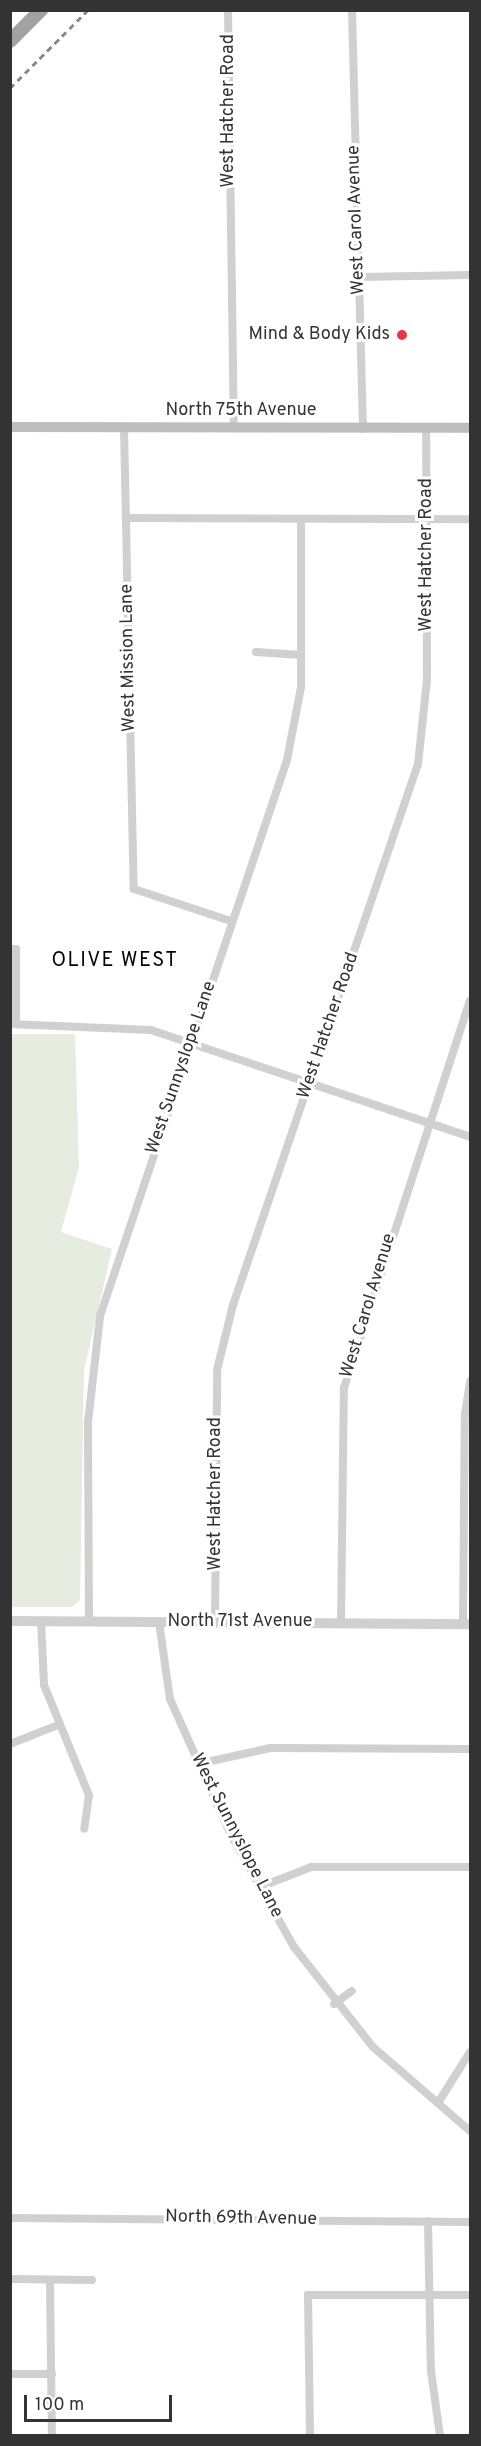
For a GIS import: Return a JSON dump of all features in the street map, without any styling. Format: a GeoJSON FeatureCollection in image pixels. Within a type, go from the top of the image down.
{"type":"FeatureCollection","features":[{"type":"Feature","properties":{"kind":"highway"},"geometry":{"type":"LineString","coordinates":[[10,41],[41,10]]}},
{"type":"Feature","properties":{"kind":"main road","name":"North 75th Avenue"},"geometry":{"type":"LineString","coordinates":[[10,427],[471,428]]}},
{"type":"Feature","properties":{"kind":"street","name":"West Hatcher Road"},"geometry":{"type":"LineString","coordinates":[[228,10],[234,428]]}},
{"type":"Feature","properties":{"kind":"street","name":"West Carol Avenue"},"geometry":{"type":"LineString","coordinates":[[352,10],[363,429]]}},
{"type":"Feature","properties":{"kind":"street"},"geometry":{"type":"LineString","coordinates":[[359,277],[471,274]]}},
{"type":"Feature","properties":{"kind":"street","name":"West Mission Lane"},"geometry":{"type":"LineString","coordinates":[[124,427],[134,889],[231,921]]}},
{"type":"Feature","properties":{"kind":"street","name":"West Hatcher Road"},"geometry":{"type":"LineString","coordinates":[[215,1622],[217,1370],[233,1305],[418,764],[427,680],[426,428]]}},
{"type":"Feature","properties":{"kind":"street"},"geometry":{"type":"LineString","coordinates":[[126,519],[471,519]]}},
{"type":"Feature","properties":{"kind":"street","name":"West Sunnyslope Lane"},"geometry":{"type":"LineString","coordinates":[[89,1621],[88,1422],[100,1316],[287,760],[298,716],[302,655],[301,519]]}},
{"type":"Feature","properties":{"kind":"street"},"geometry":{"type":"LineString","coordinates":[[256,652],[302,655]]}},
{"type":"Feature","properties":{"kind":"street"},"geometry":{"type":"LineString","coordinates":[[13,949],[13,1024],[130,1027],[192,1041],[471,1137]]}},
{"type":"Feature","properties":{"kind":"street","name":"West Carol Avenue"},"geometry":{"type":"LineString","coordinates":[[341,1623],[344,1388],[428,1122],[471,1001]]}},
{"type":"Feature","properties":{"kind":"street"},"geometry":{"type":"LineString","coordinates":[[467,1624],[465,1414],[471,1381]]}},
{"type":"Feature","properties":{"kind":"street","name":"North 71st Avenue"},"geometry":{"type":"LineString","coordinates":[[10,1621],[467,1624]]}},
{"type":"Feature","properties":{"kind":"street"},"geometry":{"type":"LineString","coordinates":[[41,1621],[41,1671],[58,1725],[89,1795],[84,1829]]}},
{"type":"Feature","properties":{"kind":"street","name":"West Sunnyslope Lane"},"geometry":{"type":"LineString","coordinates":[[159,1622],[164,1679],[198,1764],[260,1887],[334,2004],[373,2047],[471,2131]]}},
{"type":"Feature","properties":{"kind":"street"},"geometry":{"type":"LineString","coordinates":[[10,1744],[58,1725]]}},
{"type":"Feature","properties":{"kind":"street"},"geometry":{"type":"LineString","coordinates":[[198,1764],[270,1748],[471,1749]]}},
{"type":"Feature","properties":{"kind":"street"},"geometry":{"type":"LineString","coordinates":[[260,1887],[311,1867],[471,1867]]}},
{"type":"Feature","properties":{"kind":"street"},"geometry":{"type":"LineString","coordinates":[[334,2004],[352,1991]]}},
{"type":"Feature","properties":{"kind":"street"},"geometry":{"type":"LineString","coordinates":[[438,2103],[471,2052]]}},
{"type":"Feature","properties":{"kind":"street","name":"North 69th Avenue"},"geometry":{"type":"LineString","coordinates":[[10,2218],[471,2222]]}},
{"type":"Feature","properties":{"kind":"street"},"geometry":{"type":"LineString","coordinates":[[428,2221],[432,2382],[440,2436]]}},
{"type":"Feature","properties":{"kind":"street"},"geometry":{"type":"LineString","coordinates":[[10,2279],[92,2280]]}},
{"type":"Feature","properties":{"kind":"street"},"geometry":{"type":"LineString","coordinates":[[50,2280],[52,2436]]}},
{"type":"Feature","properties":{"kind":"street"},"geometry":{"type":"LineString","coordinates":[[310,2436],[308,2295],[471,2295]]}},
{"type":"Feature","properties":{"kind":"street"},"geometry":{"type":"LineString","coordinates":[[10,2374],[52,2374]]}},
{"type":"Feature","properties":{"kind":"shaded area"},"geometry":{"type":"Polygon","coordinates":[[[11,1034],[75,1034],[79,1167],[61,1232],[112,1249],[84,1370],[80,1600],[72,1607],[11,1607],[11,1034]]]}},
{"type":"Feature","properties":{"kind":"railway"},"geometry":{"type":"LineString","coordinates":[[10,88],[88,10]]}},
{"type":"Feature","properties":{"kind":"place","name":"Mind & Body Kids"},"geometry":{"type":"Point","coordinates":[402,335]}},
{"type":"Feature","properties":{"kind":"district","name":"OLIVE WEST"},"geometry":{"type":"Point","coordinates":[115,961]}}]}
